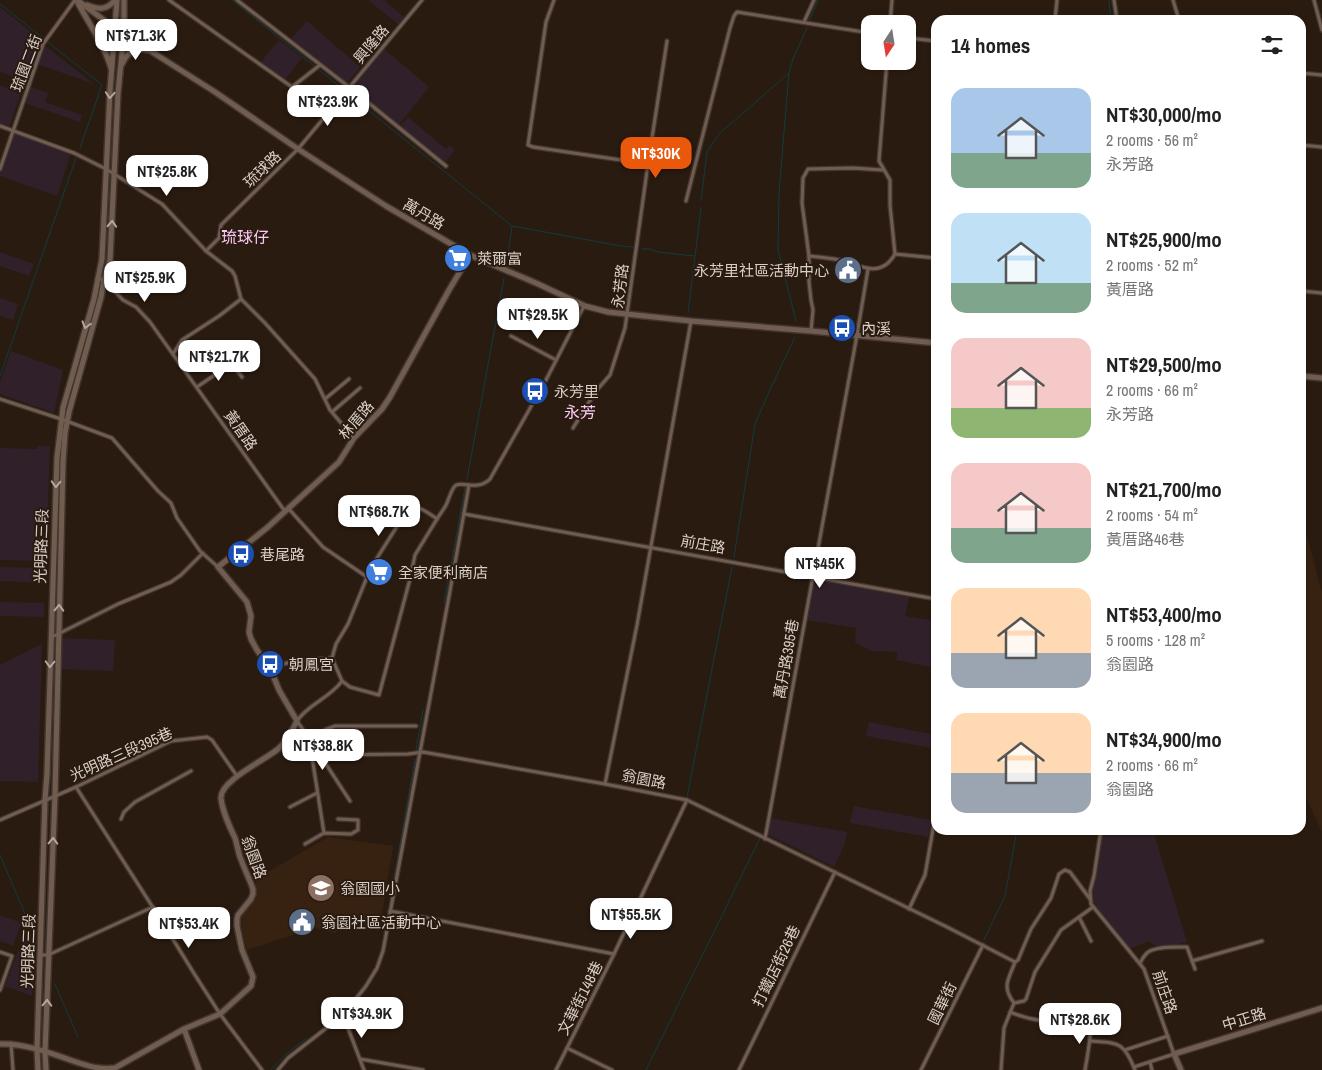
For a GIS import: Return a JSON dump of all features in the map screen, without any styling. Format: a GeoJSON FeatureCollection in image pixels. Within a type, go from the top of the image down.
{"type":"FeatureCollection","features":[{"type":"Feature","properties":{"kind":"street"},"geometry":{"type":"LineString","coordinates":[[76,0],[99,9],[107,8],[116,0]]}},
{"type":"Feature","properties":{"kind":"street"},"geometry":{"type":"LineString","coordinates":[[76,0],[103,48],[112,72]]}},
{"type":"Feature","properties":{"kind":"street","name":"萬丹路"},"geometry":{"type":"LineString","coordinates":[[76,0],[116,29],[386,206],[470,255],[585,306],[608,312],[691,321],[811,330],[931,343]]}},
{"type":"Feature","properties":{"kind":"street","name":"琉園二街"},"geometry":{"type":"LineString","coordinates":[[0,169],[43,44],[76,0]]}},
{"type":"Feature","properties":{"kind":"street","name":"光明路三段"},"geometry":{"type":"LineString","coordinates":[[38,1070],[37,1050],[56,458],[61,419],[94,299],[102,259],[116,29],[116,0]]}},
{"type":"Feature","properties":{"kind":"street","name":"光明路三段"},"geometry":{"type":"LineString","coordinates":[[46,1070],[45,1052],[55,795],[63,462],[67,422],[74,390],[110,260],[120,72],[124,33],[124,0]]}},
{"type":"Feature","properties":{"kind":"street"},"geometry":{"type":"LineString","coordinates":[[169,0],[292,88],[317,67]]}},
{"type":"Feature","properties":{"kind":"street"},"geometry":{"type":"LineString","coordinates":[[237,0],[317,67],[446,166]]}},
{"type":"Feature","properties":{"kind":"street","name":"興隆路"},"geometry":{"type":"LineString","coordinates":[[298,149],[422,0]]}},
{"type":"Feature","properties":{"kind":"street"},"geometry":{"type":"LineString","coordinates":[[554,0],[546,22],[528,145],[648,164]]}},
{"type":"Feature","properties":{"kind":"street"},"geometry":{"type":"LineString","coordinates":[[804,23],[814,0]]}},
{"type":"Feature","properties":{"kind":"street"},"geometry":{"type":"LineString","coordinates":[[891,15],[892,0]]}},
{"type":"Feature","properties":{"kind":"street"},"geometry":{"type":"LineString","coordinates":[[1056,15],[1057,0]]}},
{"type":"Feature","properties":{"kind":"street"},"geometry":{"type":"LineString","coordinates":[[1114,0],[1116,15]]}},
{"type":"Feature","properties":{"kind":"street"},"geometry":{"type":"LineString","coordinates":[[1174,0],[1178,15]]}},
{"type":"Feature","properties":{"kind":"street"},"geometry":{"type":"LineString","coordinates":[[1314,0],[1322,30]]}},
{"type":"Feature","properties":{"kind":"street"},"geometry":{"type":"LineString","coordinates":[[686,202],[735,13],[861,32]]}},
{"type":"Feature","properties":{"kind":"street"},"geometry":{"type":"LineString","coordinates":[[916,39],[931,40]]}},
{"type":"Feature","properties":{"kind":"street","name":"永芳路"},"geometry":{"type":"LineString","coordinates":[[574,428],[596,391],[610,375],[622,341],[628,314],[648,164],[668,41]]}},
{"type":"Feature","properties":{"kind":"street"},"geometry":{"type":"LineString","coordinates":[[120,72],[128,54],[134,50],[142,49],[152,52]]}},
{"type":"Feature","properties":{"kind":"street"},"geometry":{"type":"LineString","coordinates":[[809,256],[843,260],[868,269],[883,267],[894,257],[890,180],[879,160],[886,70]]}},
{"type":"Feature","properties":{"kind":"street"},"geometry":{"type":"LineString","coordinates":[[1306,73],[1322,74]]}},
{"type":"Feature","properties":{"kind":"street"},"geometry":{"type":"LineString","coordinates":[[0,126],[74,153],[106,169],[166,208],[206,250],[232,271],[241,299],[315,378],[332,412],[354,438]]}},
{"type":"Feature","properties":{"kind":"street"},"geometry":{"type":"LineString","coordinates":[[1306,145],[1322,147]]}},
{"type":"Feature","properties":{"kind":"street","name":"琉球路"},"geometry":{"type":"LineString","coordinates":[[206,250],[219,238],[221,225],[298,149]]}},
{"type":"Feature","properties":{"kind":"street"},"geometry":{"type":"LineString","coordinates":[[811,330],[813,310],[809,282],[809,256],[802,203],[805,172],[808,170],[836,169],[884,170]]}},
{"type":"Feature","properties":{"kind":"street"},"geometry":{"type":"LineString","coordinates":[[895,254],[931,258]]}},
{"type":"Feature","properties":{"kind":"street","name":"林厝路"},"geometry":{"type":"LineString","coordinates":[[218,567],[268,527],[339,462],[354,438],[382,409],[470,255]]}},
{"type":"Feature","properties":{"kind":"street","name":"萬丹路395巷"},"geometry":{"type":"LineString","coordinates":[[765,839],[868,269]]}},
{"type":"Feature","properties":{"kind":"street"},"geometry":{"type":"LineString","coordinates":[[97,278],[104,280]]}},
{"type":"Feature","properties":{"kind":"street","name":"黃厝路"},"geometry":{"type":"LineString","coordinates":[[104,280],[123,300],[136,307],[150,322],[286,509],[323,547],[367,577]]}},
{"type":"Feature","properties":{"kind":"street"},"geometry":{"type":"LineString","coordinates":[[1306,291],[1322,293]]}},
{"type":"Feature","properties":{"kind":"street"},"geometry":{"type":"LineString","coordinates":[[173,354],[182,340],[241,299]]}},
{"type":"Feature","properties":{"kind":"street"},"geometry":{"type":"LineString","coordinates":[[437,519],[417,507],[408,509],[367,577],[348,624],[336,644],[332,658],[342,681],[350,687],[378,695],[415,555],[447,504],[454,487],[461,484],[472,486],[481,484],[490,479],[585,306]]}},
{"type":"Feature","properties":{"kind":"street"},"geometry":{"type":"LineString","coordinates":[[605,784],[651,548],[691,321]]}},
{"type":"Feature","properties":{"kind":"street"},"geometry":{"type":"LineString","coordinates":[[511,336],[556,360]]}},
{"type":"Feature","properties":{"kind":"street"},"geometry":{"type":"LineString","coordinates":[[197,387],[229,364],[233,365],[242,377]]}},
{"type":"Feature","properties":{"kind":"street"},"geometry":{"type":"LineString","coordinates":[[1306,376],[1322,378]]}},
{"type":"Feature","properties":{"kind":"street"},"geometry":{"type":"LineString","coordinates":[[324,398],[349,379]]}},
{"type":"Feature","properties":{"kind":"street"},"geometry":{"type":"LineString","coordinates":[[332,412],[360,388]]}},
{"type":"Feature","properties":{"kind":"street"},"geometry":{"type":"LineString","coordinates":[[0,398],[112,438],[158,491],[171,503],[177,518],[203,553],[218,567],[247,602],[251,616],[249,632],[251,639],[270,668],[279,690],[297,721],[350,801]]}},
{"type":"Feature","properties":{"kind":"street"},"geometry":{"type":"LineString","coordinates":[[278,1070],[288,1058],[343,1015],[366,986],[377,968],[383,951],[469,485]]}},
{"type":"Feature","properties":{"kind":"street","name":"前庄路"},"geometry":{"type":"LineString","coordinates":[[464,514],[931,598]]}},
{"type":"Feature","properties":{"kind":"street"},"geometry":{"type":"LineString","coordinates":[[51,638],[118,604],[171,582],[182,575],[203,553]]}},
{"type":"Feature","properties":{"kind":"street"},"geometry":{"type":"LineString","coordinates":[[270,668],[294,661],[332,658]]}},
{"type":"Feature","properties":{"kind":"street","name":"翁園路"},"geometry":{"type":"LineString","coordinates":[[11,1043],[96,1069],[106,1070],[115,1068],[184,1029],[220,1014],[251,986],[253,977],[242,950],[237,919],[251,899],[253,889],[221,799],[224,789],[237,777],[278,749],[300,716],[338,687],[342,681]]}},
{"type":"Feature","properties":{"kind":"street"},"geometry":{"type":"LineString","coordinates":[[324,833],[312,758],[304,740],[335,726],[416,726]]}},
{"type":"Feature","properties":{"kind":"street","name":"光明路三段395巷"},"geometry":{"type":"LineString","coordinates":[[55,795],[76,787],[170,741],[207,737],[212,740],[237,777]]}},
{"type":"Feature","properties":{"kind":"street","name":"翁園路"},"geometry":{"type":"LineString","coordinates":[[320,755],[424,752],[689,801],[1015,962]]}},
{"type":"Feature","properties":{"kind":"street"},"geometry":{"type":"LineString","coordinates":[[121,819],[124,812],[135,802],[191,771]]}},
{"type":"Feature","properties":{"kind":"street"},"geometry":{"type":"LineString","coordinates":[[76,787],[220,1014],[262,1070]]}},
{"type":"Feature","properties":{"kind":"street"},"geometry":{"type":"LineString","coordinates":[[290,807],[317,793]]}},
{"type":"Feature","properties":{"kind":"street"},"geometry":{"type":"LineString","coordinates":[[0,820],[55,795]]}},
{"type":"Feature","properties":{"kind":"street","name":"文華街148巷"},"geometry":{"type":"LineString","coordinates":[[556,1070],[689,801]]}},
{"type":"Feature","properties":{"kind":"street"},"geometry":{"type":"LineString","coordinates":[[305,844],[324,833],[351,834],[358,830],[358,820],[338,819]]}},
{"type":"Feature","properties":{"kind":"street"},"geometry":{"type":"LineString","coordinates":[[909,909],[925,876],[932,835]]}},
{"type":"Feature","properties":{"kind":"street","name":"前庄路"},"geometry":{"type":"LineString","coordinates":[[1100,835],[1090,891],[1091,904],[1144,969],[1181,1070]]}},
{"type":"Feature","properties":{"kind":"street"},"geometry":{"type":"LineString","coordinates":[[1014,1002],[1006,989],[1015,962],[1018,960],[1038,917],[1050,898],[1059,874],[1065,870],[1070,872],[1090,899]]}},
{"type":"Feature","properties":{"kind":"street","name":"打鐵店街26巷"},"geometry":{"type":"LineString","coordinates":[[739,1070],[834,872]]}},
{"type":"Feature","properties":{"kind":"street"},"geometry":{"type":"LineString","coordinates":[[40,955],[48,954],[153,907]]}},
{"type":"Feature","properties":{"kind":"street"},"geometry":{"type":"LineString","coordinates":[[1014,1002],[1026,999],[1034,972],[1061,930],[1093,907]]}},
{"type":"Feature","properties":{"kind":"street"},"geometry":{"type":"LineString","coordinates":[[390,911],[614,954]]}},
{"type":"Feature","properties":{"kind":"street"},"geometry":{"type":"LineString","coordinates":[[1080,917],[1091,941]]}},
{"type":"Feature","properties":{"kind":"street"},"geometry":{"type":"LineString","coordinates":[[1192,961],[1262,941]]}},
{"type":"Feature","properties":{"kind":"street","name":"國華街"},"geometry":{"type":"LineString","coordinates":[[921,1070],[983,945]]}},
{"type":"Feature","properties":{"kind":"street"},"geometry":{"type":"LineString","coordinates":[[1140,963],[1150,951],[1188,946],[1195,969]]}},
{"type":"Feature","properties":{"kind":"street"},"geometry":{"type":"LineString","coordinates":[[0,952],[12,956],[0,990]]}},
{"type":"Feature","properties":{"kind":"street"},"geometry":{"type":"LineString","coordinates":[[1001,1070],[1004,1028],[1014,1002]]}},
{"type":"Feature","properties":{"kind":"street","name":"中正路"},"geometry":{"type":"LineString","coordinates":[[1174,1054],[1322,1008]]}},
{"type":"Feature","properties":{"kind":"street"},"geometry":{"type":"LineString","coordinates":[[1010,1012],[1046,1022],[1091,1021],[1086,1070]]}},
{"type":"Feature","properties":{"kind":"street"},"geometry":{"type":"LineString","coordinates":[[343,1015],[364,1070]]}},
{"type":"Feature","properties":{"kind":"street"},"geometry":{"type":"LineString","coordinates":[[184,1029],[199,1070]]}},
{"type":"Feature","properties":{"kind":"street"},"geometry":{"type":"LineString","coordinates":[[1125,1050],[1168,1036]]}},
{"type":"Feature","properties":{"kind":"street"},"geometry":{"type":"LineString","coordinates":[[1090,1041],[1118,1044],[1125,1050],[1135,1068],[1174,1054]]}},
{"type":"Feature","properties":{"kind":"street"},"geometry":{"type":"LineString","coordinates":[[0,1044],[11,1043],[12,1070]]}},
{"type":"Feature","properties":{"kind":"street"},"geometry":{"type":"LineString","coordinates":[[567,1048],[612,1070]]}},
{"type":"Feature","properties":{"kind":"street"},"geometry":{"type":"LineString","coordinates":[[360,1058],[423,1070]]}},
{"type":"Feature","properties":{"kind":"street"},"geometry":{"type":"LineString","coordinates":[[1150,1062],[1152,1070]]}},
{"type":"Feature","properties":{"kind":"shaded area"},"geometry":{"type":"Polygon","coordinates":[[[368,0],[384,0],[404,17],[398,24],[368,0]]]}},
{"type":"Feature","properties":{"kind":"shaded area"},"geometry":{"type":"Polygon","coordinates":[[[0,7],[40,39],[25,81],[0,72],[0,7]]]}},
{"type":"Feature","properties":{"kind":"shaded area"},"geometry":{"type":"Polygon","coordinates":[[[307,21],[360,67],[347,84],[291,39],[307,21]]]}},
{"type":"Feature","properties":{"kind":"shaded area"},"geometry":{"type":"Polygon","coordinates":[[[279,40],[302,58],[284,81],[260,63],[279,40]]]}},
{"type":"Feature","properties":{"kind":"shaded area"},"geometry":{"type":"Polygon","coordinates":[[[44,45],[94,84],[37,64],[44,45]]]}},
{"type":"Feature","properties":{"kind":"shaded area"},"geometry":{"type":"Polygon","coordinates":[[[384,49],[429,87],[398,126],[352,88],[384,49]]]}},
{"type":"Feature","properties":{"kind":"shaded area"},"geometry":{"type":"Polygon","coordinates":[[[0,85],[21,93],[9,127],[0,124],[0,85]]]}},
{"type":"Feature","properties":{"kind":"shaded area"},"geometry":{"type":"Polygon","coordinates":[[[31,87],[48,93],[45,102],[82,115],[80,122],[25,103],[31,87]]]}},
{"type":"Feature","properties":{"kind":"shaded area"},"geometry":{"type":"Polygon","coordinates":[[[408,117],[446,149],[449,145],[455,150],[443,165],[399,128],[408,117]]]}},
{"type":"Feature","properties":{"kind":"shaded area"},"geometry":{"type":"Polygon","coordinates":[[[13,133],[71,153],[57,196],[0,176],[0,170],[13,133]]]}},
{"type":"Feature","properties":{"kind":"shaded area"},"geometry":{"type":"Polygon","coordinates":[[[0,252],[34,264],[29,276],[0,266],[0,252]]]}},
{"type":"Feature","properties":{"kind":"shaded area"},"geometry":{"type":"Polygon","coordinates":[[[0,298],[18,304],[13,320],[0,316],[0,298]]]}},
{"type":"Feature","properties":{"kind":"shaded area"},"geometry":{"type":"Polygon","coordinates":[[[11,351],[63,370],[54,413],[0,394],[0,382],[11,351]]]}},
{"type":"Feature","properties":{"kind":"shaded area"},"geometry":{"type":"Polygon","coordinates":[[[38,446],[50,446],[46,561],[0,560],[0,448],[37,449],[38,446]]]}},
{"type":"Feature","properties":{"kind":"shaded area"},"geometry":{"type":"Polygon","coordinates":[[[1306,532],[1322,593],[1322,832],[1306,797],[1306,532]]]}},
{"type":"Feature","properties":{"kind":"shaded area"},"geometry":{"type":"Polygon","coordinates":[[[0,567],[45,568],[45,583],[0,581],[0,567]]]}},
{"type":"Feature","properties":{"kind":"shaded area"},"geometry":{"type":"Polygon","coordinates":[[[812,579],[909,597],[905,616],[931,620],[931,667],[896,660],[898,652],[871,651],[855,642],[856,628],[806,620],[812,579]]]}},
{"type":"Feature","properties":{"kind":"shaded area"},"geometry":{"type":"Polygon","coordinates":[[[0,602],[44,603],[44,617],[0,616],[0,602]]]}},
{"type":"Feature","properties":{"kind":"shaded area"},"geometry":{"type":"Polygon","coordinates":[[[62,638],[115,640],[113,671],[61,669],[62,638]]]}},
{"type":"Feature","properties":{"kind":"shaded area"},"geometry":{"type":"Polygon","coordinates":[[[42,644],[38,782],[0,781],[0,665],[42,644]]]}},
{"type":"Feature","properties":{"kind":"shaded area"},"geometry":{"type":"Polygon","coordinates":[[[869,722],[931,734],[931,748],[866,736],[869,722]]]}},
{"type":"Feature","properties":{"kind":"shaded area"},"geometry":{"type":"Polygon","coordinates":[[[854,806],[931,820],[928,837],[850,823],[854,806]]]}},
{"type":"Feature","properties":{"kind":"shaded area"},"geometry":{"type":"Polygon","coordinates":[[[770,818],[847,832],[845,843],[834,867],[769,835],[770,818]]]}},
{"type":"Feature","properties":{"kind":"shaded area"},"geometry":{"type":"Polygon","coordinates":[[[1101,835],[1155,835],[1187,942],[1176,945],[1156,946],[1149,941],[1129,949],[1095,905],[1091,893],[1101,835]]]}},
{"type":"Feature","properties":{"kind":"shaded area","name":"翁園國小"},"geometry":{"type":"Polygon","coordinates":[[[328,837],[393,846],[379,931],[349,926],[335,933],[313,928],[247,950],[240,917],[257,897],[256,879],[328,837]]]}},
{"type":"Feature","properties":{"kind":"shaded area"},"geometry":{"type":"Polygon","coordinates":[[[0,915],[21,923],[13,946],[0,941],[0,915]]]}},
{"type":"Feature","properties":{"kind":"shaded area"},"geometry":{"type":"Polygon","coordinates":[[[26,930],[33,935],[35,940],[32,996],[5,986],[26,930]]]}},
{"type":"Feature","properties":{"kind":"waterway"},"geometry":{"type":"LineString","coordinates":[[232,0],[344,90]]}},
{"type":"Feature","properties":{"kind":"waterway"},"geometry":{"type":"LineString","coordinates":[[809,22],[818,0]]}},
{"type":"Feature","properties":{"kind":"waterway"},"geometry":{"type":"LineString","coordinates":[[1109,0],[1110,15]]}},
{"type":"Feature","properties":{"kind":"waterway"},"geometry":{"type":"LineString","coordinates":[[0,4],[102,85],[80,148]]}},
{"type":"Feature","properties":{"kind":"waterway"},"geometry":{"type":"LineString","coordinates":[[701,201],[707,152],[719,134],[789,73],[807,28]]}},
{"type":"Feature","properties":{"kind":"waterway"},"geometry":{"type":"LineString","coordinates":[[789,73],[779,193],[778,250],[796,321]]}},
{"type":"Feature","properties":{"kind":"waterway"},"geometry":{"type":"LineString","coordinates":[[347,93],[512,226],[633,247]]}},
{"type":"Feature","properties":{"kind":"waterway"},"geometry":{"type":"LineString","coordinates":[[0,376],[76,158]]}},
{"type":"Feature","properties":{"kind":"waterway"},"geometry":{"type":"LineString","coordinates":[[688,313],[701,208]]}},
{"type":"Feature","properties":{"kind":"waterway"},"geometry":{"type":"LineString","coordinates":[[507,260],[512,227]]}},
{"type":"Feature","properties":{"kind":"waterway"},"geometry":{"type":"LineString","coordinates":[[642,249],[694,256]]}},
{"type":"Feature","properties":{"kind":"waterway"},"geometry":{"type":"LineString","coordinates":[[467,479],[504,278]]}},
{"type":"Feature","properties":{"kind":"waterway"},"geometry":{"type":"LineString","coordinates":[[734,557],[755,424],[795,337]]}},
{"type":"Feature","properties":{"kind":"waterway"},"geometry":{"type":"LineString","coordinates":[[444,603],[465,488]]}},
{"type":"Feature","properties":{"kind":"waterway"},"geometry":{"type":"LineString","coordinates":[[688,800],[687,797],[732,567]]}},
{"type":"Feature","properties":{"kind":"waterway"},"geometry":{"type":"LineString","coordinates":[[416,750],[423,710]]}},
{"type":"Feature","properties":{"kind":"waterway"},"geometry":{"type":"LineString","coordinates":[[381,953],[415,759]]}},
{"type":"Feature","properties":{"kind":"waterway"},"geometry":{"type":"LineString","coordinates":[[646,1070],[760,838],[689,803]]}},
{"type":"Feature","properties":{"kind":"waterway"},"geometry":{"type":"LineString","coordinates":[[984,940],[1005,896],[1016,835]]}},
{"type":"Feature","properties":{"kind":"waterway"},"geometry":{"type":"LineString","coordinates":[[0,855],[34,935]]}},
{"type":"Feature","properties":{"kind":"waterway"},"geometry":{"type":"LineString","coordinates":[[55,984],[78,1037]]}},
{"type":"Feature","properties":{"kind":"waterway"},"geometry":{"type":"LineString","coordinates":[[322,1026],[348,1007]]}},
{"type":"Feature","properties":{"kind":"waterway"},"geometry":{"type":"LineString","coordinates":[[271,1070],[286,1054],[307,1038]]}},
{"type":"Feature","properties":{"kind":"place","name":"萊爾富"},"geometry":{"type":"Point","coordinates":[458,258]}},
{"type":"Feature","properties":{"kind":"place","name":"永芳里社區活動中心"},"geometry":{"type":"Point","coordinates":[848,270]}},
{"type":"Feature","properties":{"kind":"place","name":"內溪"},"geometry":{"type":"Point","coordinates":[842,328]}},
{"type":"Feature","properties":{"kind":"place","name":"永芳里"},"geometry":{"type":"Point","coordinates":[535,391]}},
{"type":"Feature","properties":{"kind":"place","name":"巷尾路"},"geometry":{"type":"Point","coordinates":[241,554]}},
{"type":"Feature","properties":{"kind":"place","name":"全家便利商店"},"geometry":{"type":"Point","coordinates":[379,572]}},
{"type":"Feature","properties":{"kind":"place","name":"朝鳳宮"},"geometry":{"type":"Point","coordinates":[270,664]}},
{"type":"Feature","properties":{"kind":"place","name":"翁園國小"},"geometry":{"type":"Point","coordinates":[321,888]}},
{"type":"Feature","properties":{"kind":"place","name":"翁園社區活動中心"},"geometry":{"type":"Point","coordinates":[302,922]}},
{"type":"Feature","properties":{"kind":"district","name":"琉球仔"},"geometry":{"type":"Point","coordinates":[245,237]}},
{"type":"Feature","properties":{"kind":"district","name":"永芳"},"geometry":{"type":"Point","coordinates":[580,412]}}]}
